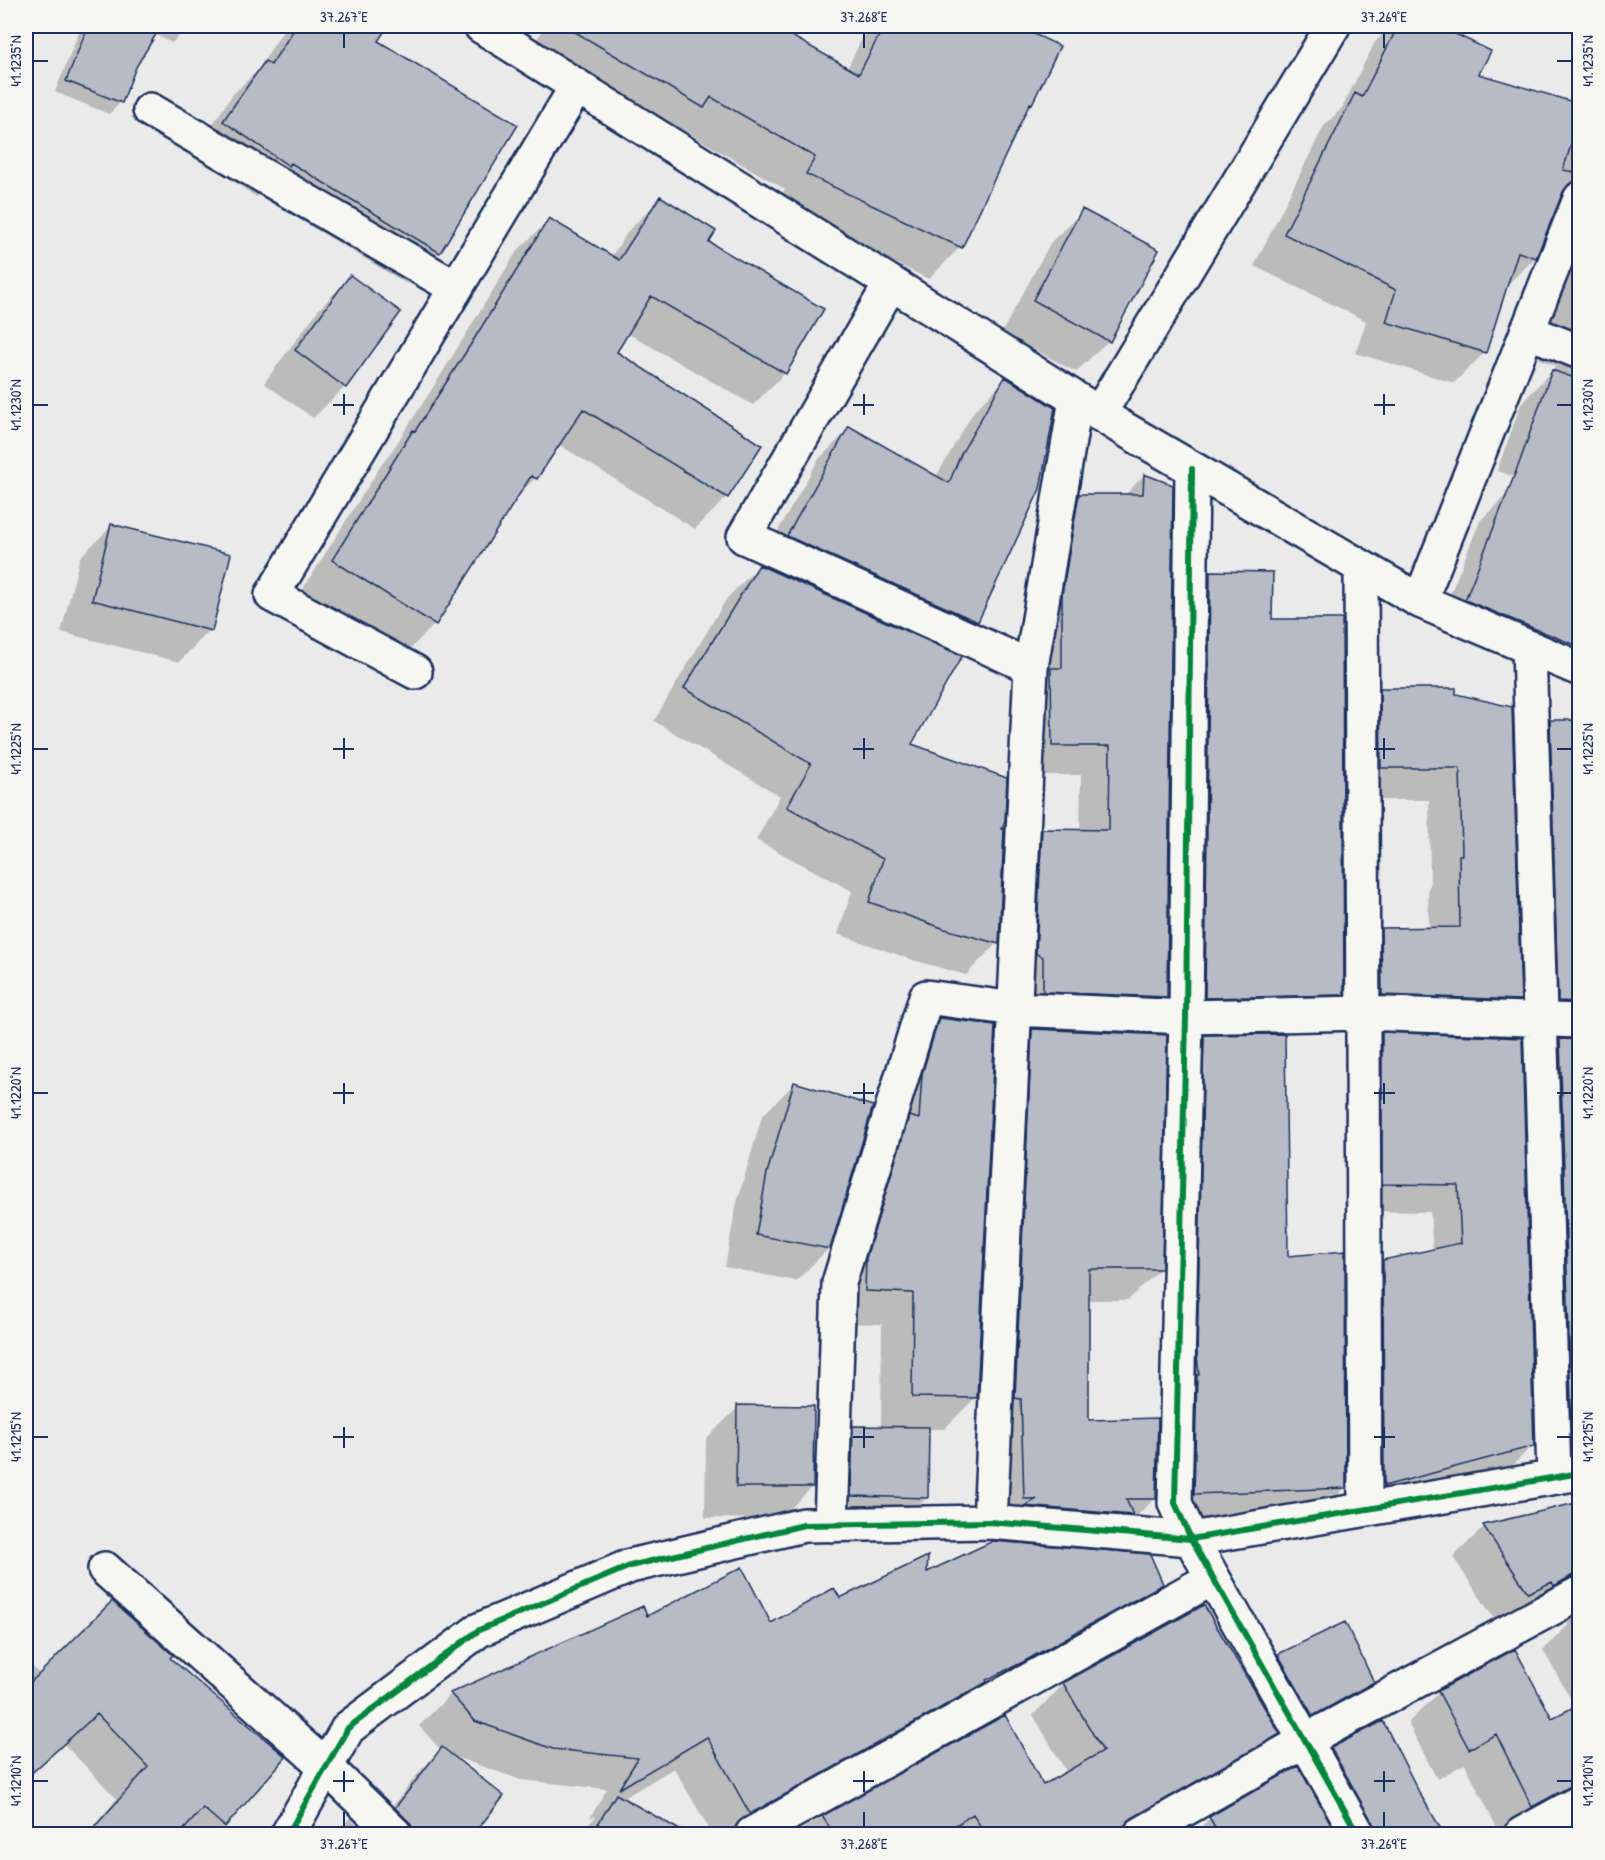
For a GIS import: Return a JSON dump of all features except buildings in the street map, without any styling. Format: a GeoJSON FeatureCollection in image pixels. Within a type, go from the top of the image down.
{"type":"FeatureCollection","features":[{"type":"Feature","properties":{"kind":"street"},"geometry":{"type":"LineString","coordinates":[[481,26],[1087,407],[1192,469],[1420,601],[1580,669]]}},
{"type":"Feature","properties":{"kind":"street"},"geometry":{"type":"LineString","coordinates":[[990,1522],[1031,667],[1087,407],[1334,26]]}},
{"type":"Feature","properties":{"kind":"street"},"geometry":{"type":"LineString","coordinates":[[415,672],[272,595],[577,86]]}},
{"type":"Feature","properties":{"kind":"street"},"geometry":{"type":"LineString","coordinates":[[150,110],[456,288]]}},
{"type":"Feature","properties":{"kind":"street"},"geometry":{"type":"LineString","coordinates":[[1420,601],[1580,199]]}},
{"type":"Feature","properties":{"kind":"street"},"geometry":{"type":"LineString","coordinates":[[891,283],[744,537],[1031,667]]}},
{"type":"Feature","properties":{"kind":"street"},"geometry":{"type":"LineString","coordinates":[[1527,330],[1580,352]]}},
{"type":"Feature","properties":{"kind":"street"},"geometry":{"type":"LineString","coordinates":[[1192,469],[1186,1017],[1175,1503],[1191,1539],[1358,1834]]}},
{"type":"Feature","properties":{"kind":"street"},"geometry":{"type":"LineString","coordinates":[[1361,567],[1365,1509]]}},
{"type":"Feature","properties":{"kind":"street"},"geometry":{"type":"LineString","coordinates":[[288,1834],[348,1728],[479,1630],[630,1566],[804,1525],[990,1522],[1191,1539],[1567,1475],[1540,1019],[1530,648]]}},
{"type":"Feature","properties":{"kind":"street"},"geometry":{"type":"LineString","coordinates":[[831,1524],[839,1283],[926,997],[1015,1009],[1186,1017],[1363,1013],[1580,1021]]}},
{"type":"Feature","properties":{"kind":"street"},"geometry":{"type":"LineString","coordinates":[[105,1569],[326,1767],[395,1834]]}},
{"type":"Feature","properties":{"kind":"street"},"geometry":{"type":"LineString","coordinates":[[752,1834],[1213,1578]]}},
{"type":"Feature","properties":{"kind":"street"},"geometry":{"type":"LineString","coordinates":[[1141,1834],[1305,1741],[1580,1593]]}},
{"type":"Feature","properties":{"kind":"street"},"geometry":{"type":"LineString","coordinates":[[1522,1834],[1580,1802]]}},
{"type":"Feature","properties":{"kind":"cycle path"},"geometry":{"type":"LineString","coordinates":[[1192,469],[1186,1017],[1175,1503],[1191,1539],[1358,1834]]}},
{"type":"Feature","properties":{"kind":"cycle path"},"geometry":{"type":"LineString","coordinates":[[288,1834],[348,1728],[479,1630],[630,1566],[804,1525],[990,1522],[1191,1539],[1580,1473]]}}]}
